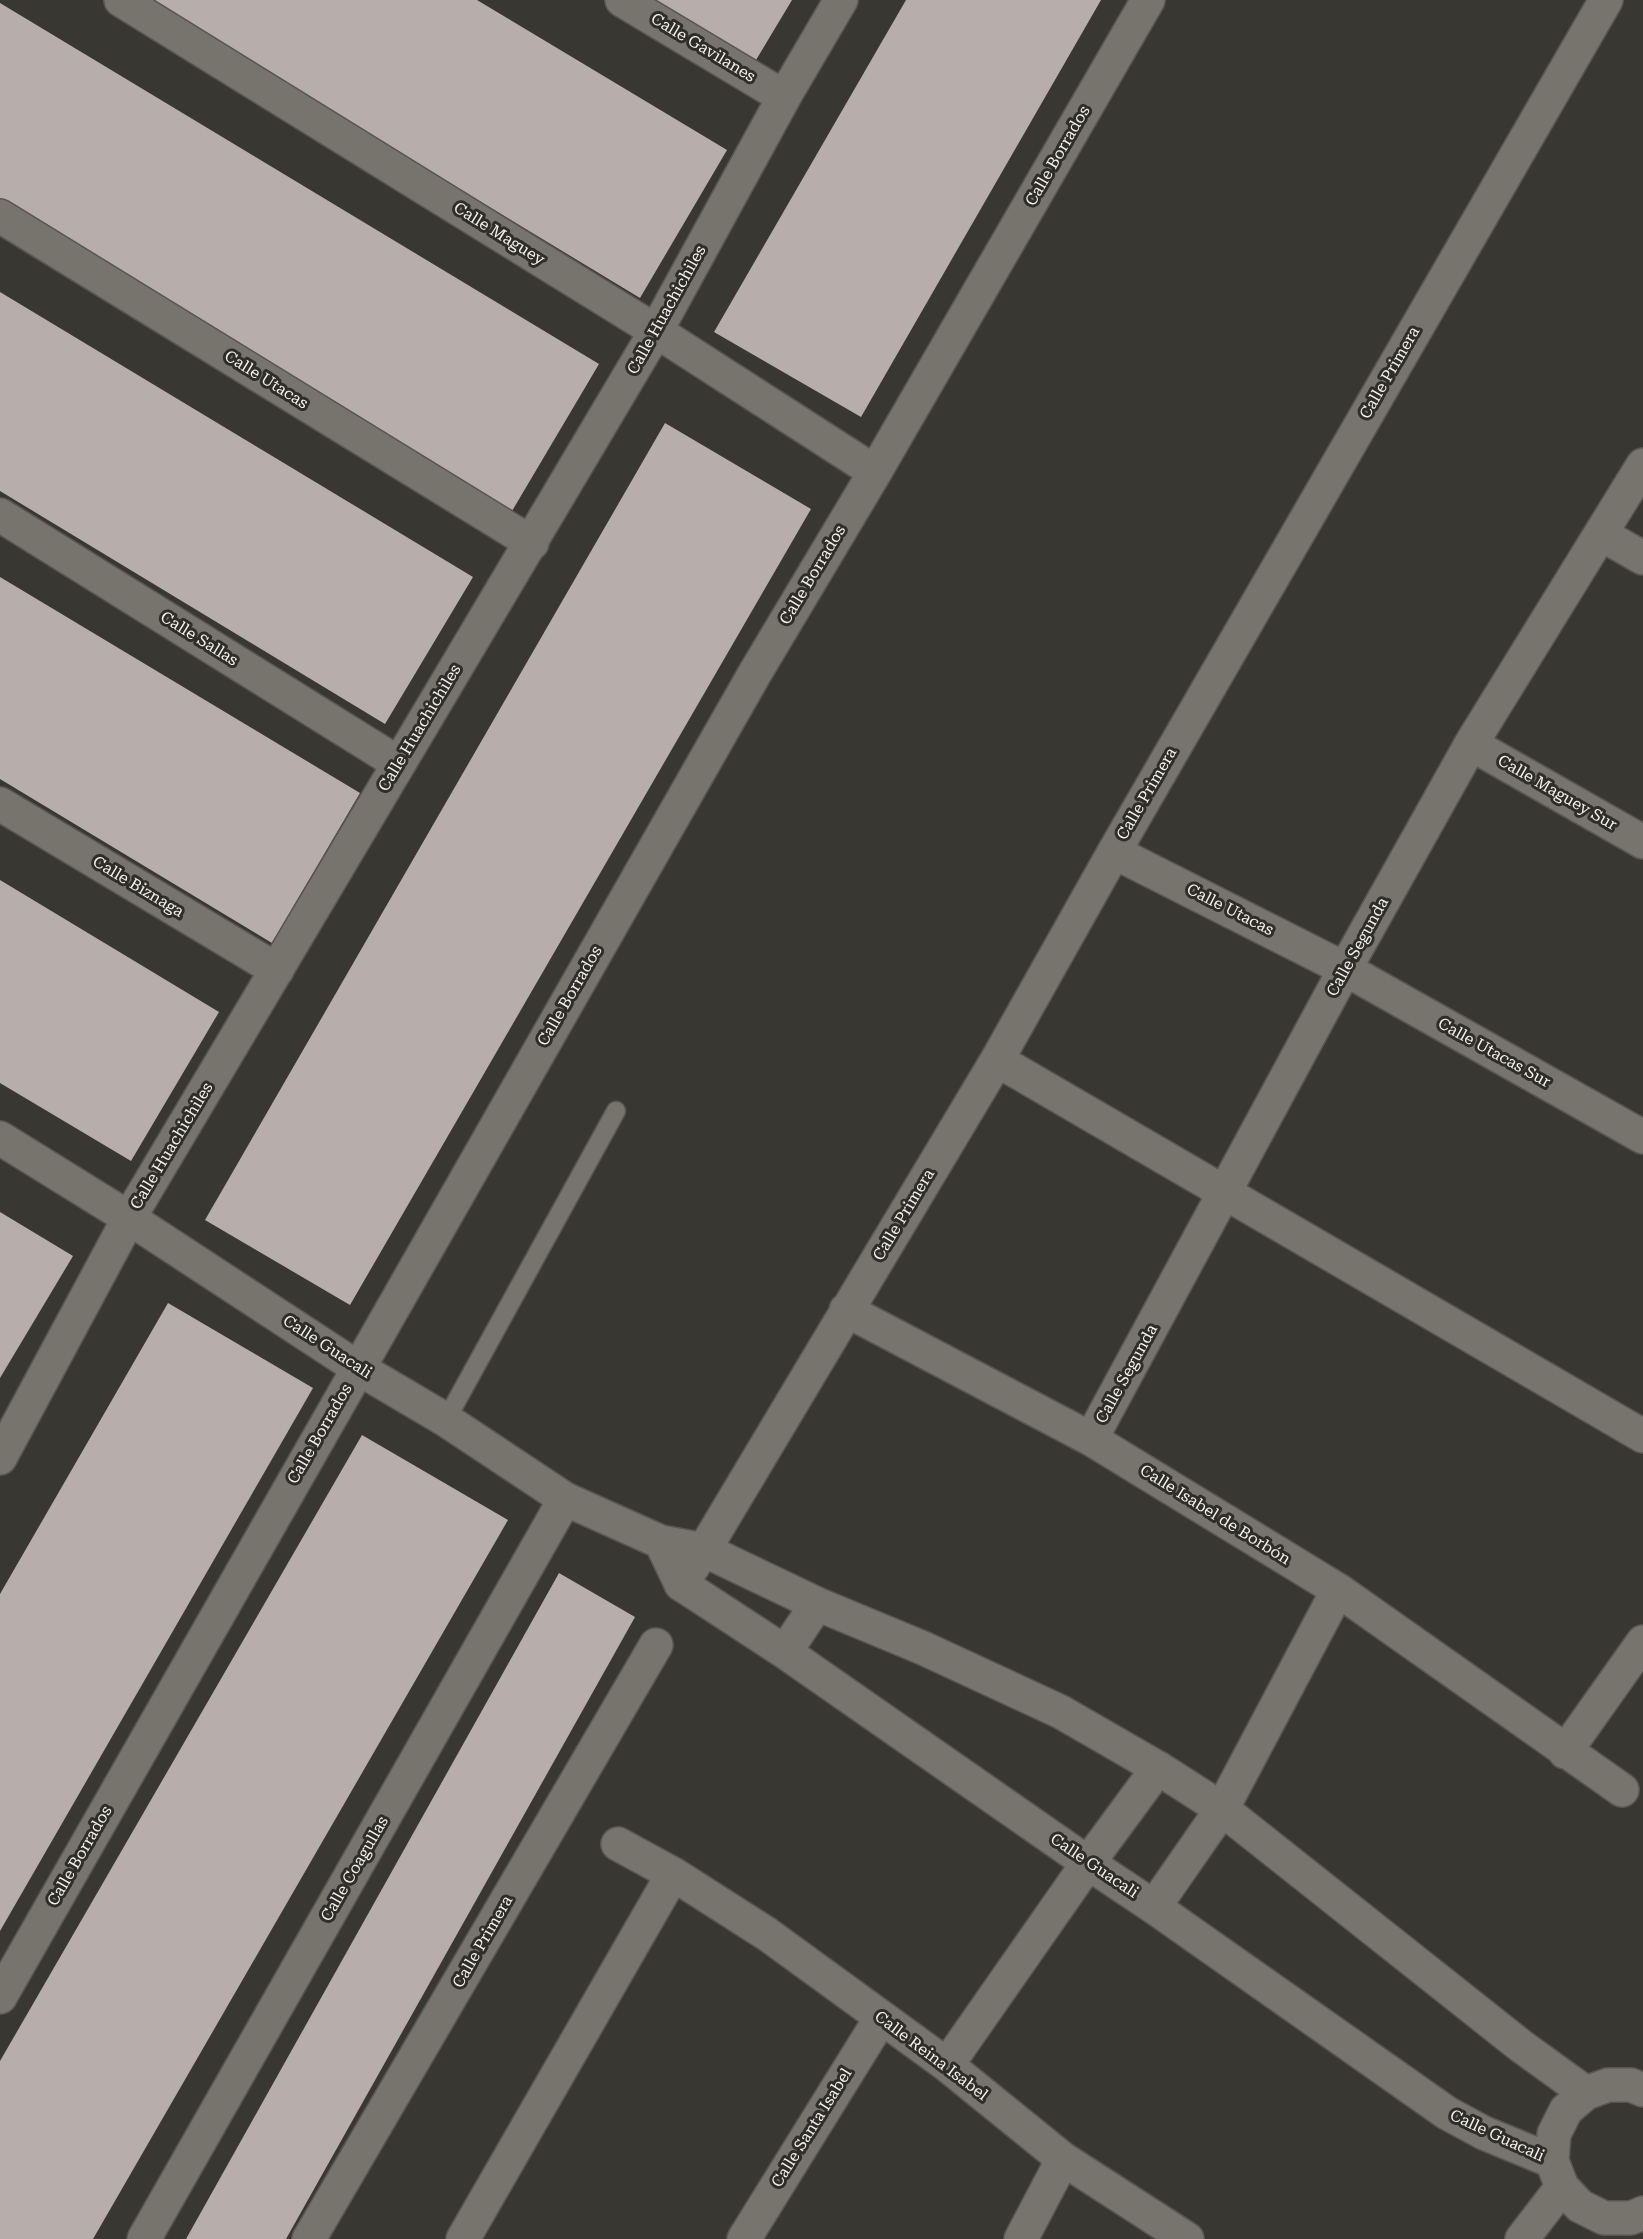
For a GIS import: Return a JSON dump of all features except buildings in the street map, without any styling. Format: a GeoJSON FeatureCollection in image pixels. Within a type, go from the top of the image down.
{"type":"FeatureCollection","features":[{"type":"Feature","properties":{"kind":"street","name":"Calle Maguey"},"geometry":{"type":"LineString","coordinates":[[121,0],[656,332],[874,472]]}},
{"type":"Feature","properties":{"kind":"street","name":"Calle Gavilanes"},"geometry":{"type":"LineString","coordinates":[[622,0],[784,97]]}},
{"type":"Feature","properties":{"kind":"street","name":"Calle Huachichiles"},"geometry":{"type":"LineString","coordinates":[[2,1452],[129,1218],[656,332],[784,97],[841,0]]}},
{"type":"Feature","properties":{"kind":"street","name":"Calle Borrados"},"geometry":{"type":"LineString","coordinates":[[0,1997],[749,684],[1148,0]]}},
{"type":"Feature","properties":{"kind":"street","name":"Calle Primera"},"geometry":{"type":"LineString","coordinates":[[681,1584],[704,1550],[997,1060],[1114,852],[1606,0]]}},
{"type":"Feature","properties":{"kind":"street","name":"Calle Utacas"},"geometry":{"type":"LineString","coordinates":[[0,216],[532,543]]}},
{"type":"Feature","properties":{"kind":"street","name":"Calle Segunda"},"geometry":{"type":"LineString","coordinates":[[1091,1439],[1345,969],[1471,744],[1643,465]]}},
{"type":"Feature","properties":{"kind":"street","name":"Calle Sallas"},"geometry":{"type":"LineString","coordinates":[[0,515],[398,763]]}},
{"type":"Feature","properties":{"kind":"street"},"geometry":{"type":"LineString","coordinates":[[1601,534],[1643,558]]}},
{"type":"Feature","properties":{"kind":"street","name":"Calle Maguey Sur"},"geometry":{"type":"LineString","coordinates":[[1471,744],[1643,842]]}},
{"type":"Feature","properties":{"kind":"street","name":"Calle Biznaga"},"geometry":{"type":"LineString","coordinates":[[0,804],[277,970]]}},
{"type":"Feature","properties":{"kind":"street","name":"Calle Utacas"},"geometry":{"type":"LineString","coordinates":[[1114,852],[1345,969]]}},
{"type":"Feature","properties":{"kind":"street","name":"Calle Utacas Sur"},"geometry":{"type":"LineString","coordinates":[[1345,969],[1643,1137]]}},
{"type":"Feature","properties":{"kind":"street"},"geometry":{"type":"LineString","coordinates":[[997,1060],[1643,1436]]}},
{"type":"Feature","properties":{"kind":"street","name":"Calle Guacali"},"geometry":{"type":"LineString","coordinates":[[0,1138],[129,1218],[358,1368],[446,1420],[565,1499],[661,1542],[704,1550],[817,1604],[923,1648],[1061,1712],[1158,1768],[1222,1809],[1521,2046],[1586,2093]]}},
{"type":"Feature","properties":{"kind":"street","name":"Calle Isabel de Borbón"},"geometry":{"type":"LineString","coordinates":[[846,1310],[1091,1439],[1338,1590],[1622,1790]]}},
{"type":"Feature","properties":{"kind":"street","name":"Calle Coagullas"},"geometry":{"type":"LineString","coordinates":[[144,2239],[565,1499]]}},
{"type":"Feature","properties":{"kind":"street"},"geometry":{"type":"LineString","coordinates":[[661,1542],[681,1584]]}},
{"type":"Feature","properties":{"kind":"street","name":"Calle Guacali"},"geometry":{"type":"LineString","coordinates":[[681,1584],[785,1652],[1447,2113],[1557,2174]]}},
{"type":"Feature","properties":{"kind":"street"},"geometry":{"type":"LineString","coordinates":[[1154,1907],[1222,1809],[1338,1590]]}},
{"type":"Feature","properties":{"kind":"street"},"geometry":{"type":"LineString","coordinates":[[785,1652],[817,1604]]}},
{"type":"Feature","properties":{"kind":"street"},"geometry":{"type":"LineString","coordinates":[[1565,1752],[1643,1642]]}},
{"type":"Feature","properties":{"kind":"street","name":"Calle Primera"},"geometry":{"type":"LineString","coordinates":[[309,2239],[656,1645]]}},
{"type":"Feature","properties":{"kind":"street"},"geometry":{"type":"LineString","coordinates":[[947,2065],[1088,1863],[1158,1768]]}},
{"type":"Feature","properties":{"kind":"street","name":"Calle Reina Isabel"},"geometry":{"type":"LineString","coordinates":[[618,1844],[674,1874],[832,1979],[881,2018],[947,2065],[1063,2159],[1187,2239]]}},
{"type":"Feature","properties":{"kind":"street"},"geometry":{"type":"LineString","coordinates":[[463,2239],[674,1874]]}},
{"type":"Feature","properties":{"kind":"street","name":"Calle Santa Isabel"},"geometry":{"type":"LineString","coordinates":[[744,2239],[881,2018]]}},
{"type":"Feature","properties":{"kind":"street"},"geometry":{"type":"LineString","coordinates":[[1621,2222],[1580,2206],[1557,2174],[1554,2134],[1566,2110],[1586,2093],[1608,2085],[1639,2081]]}},
{"type":"Feature","properties":{"kind":"street"},"geometry":{"type":"LineString","coordinates":[[1021,2239],[1063,2159]]}},
{"type":"Feature","properties":{"kind":"street"},"geometry":{"type":"LineString","coordinates":[[1522,2239],[1557,2174]]}},
{"type":"Feature","properties":{"kind":"lane"},"geometry":{"type":"LineString","coordinates":[[446,1420],[616,1111]]}}]}
